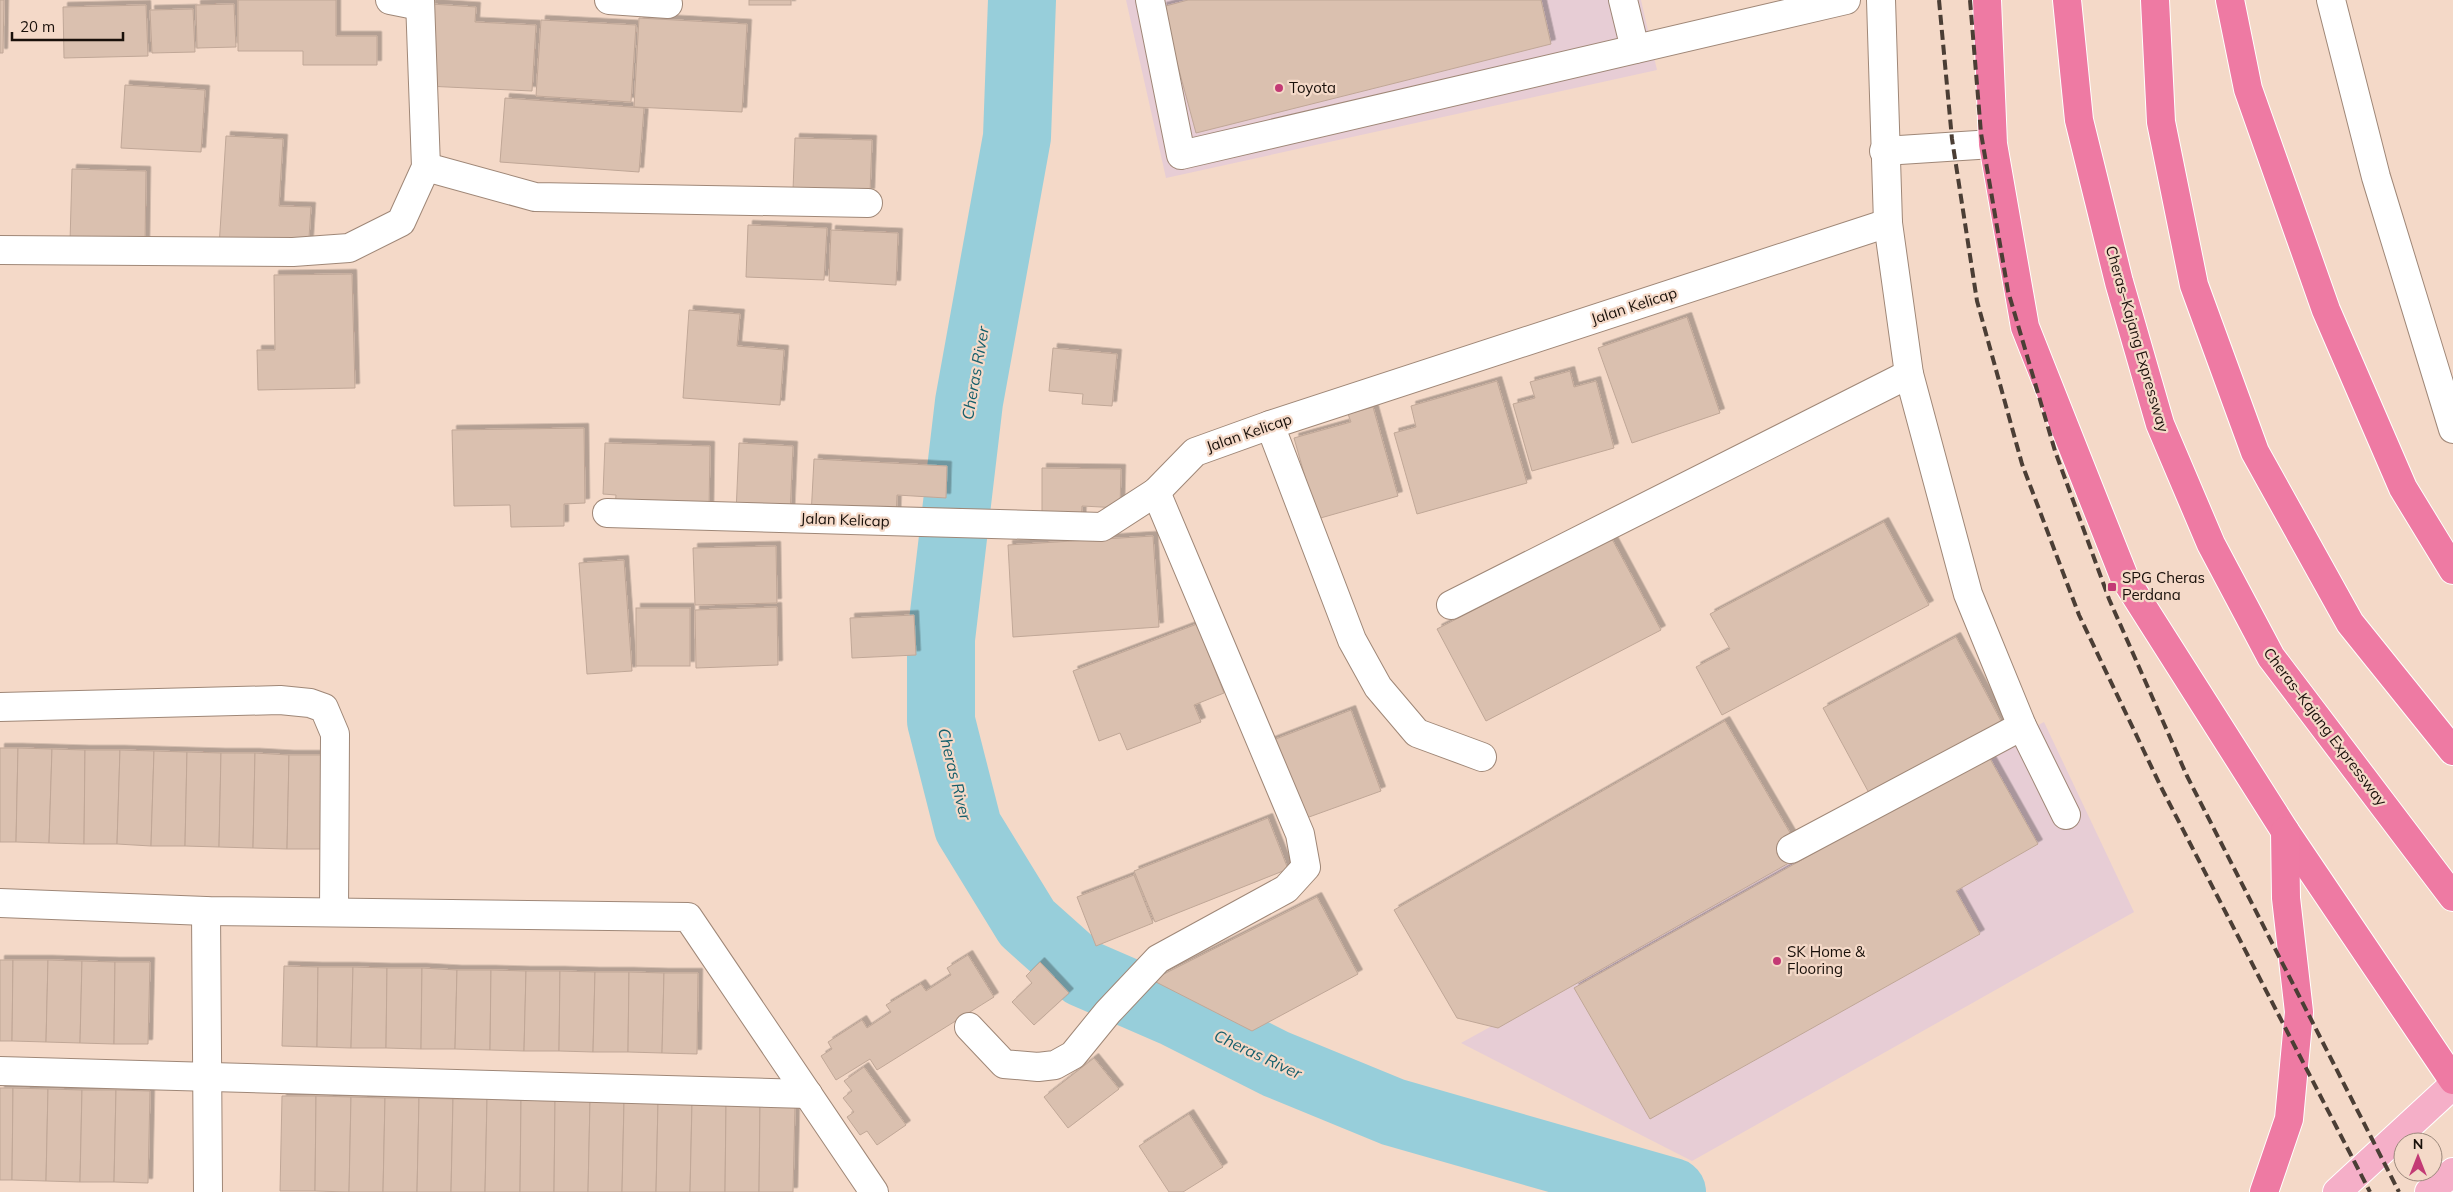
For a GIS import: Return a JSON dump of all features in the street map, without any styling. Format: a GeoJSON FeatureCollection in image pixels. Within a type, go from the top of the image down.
{"type":"FeatureCollection","features":[{"type":"Feature","properties":{"kind":"highway"},"geometry":{"type":"LineString","coordinates":[[1987,0],[1993,144],[2025,327],[2125,579],[2285,831],[2453,1080]]}},
{"type":"Feature","properties":{"kind":"highway","name":"Cheras–Kajang Expressway"},"geometry":{"type":"LineString","coordinates":[[2067,0],[2079,120],[2119,282],[2160,424],[2211,544],[2271,657],[2453,897]]}},
{"type":"Feature","properties":{"kind":"highway"},"geometry":{"type":"LineString","coordinates":[[2155,0],[2161,122],[2194,285],[2255,452],[2350,622],[2453,751]]}},
{"type":"Feature","properties":{"kind":"highway"},"geometry":{"type":"LineString","coordinates":[[2230,0],[2248,89],[2326,310],[2403,488],[2453,570]]}},
{"type":"Feature","properties":{"kind":"highway"},"geometry":{"type":"LineString","coordinates":[[2264,1192],[2289,1119],[2298,1012],[2286,898],[2285,831]]}},
{"type":"Feature","properties":{"kind":"main road"},"geometry":{"type":"LineString","coordinates":[[2336,1192],[2453,1085]]}},
{"type":"Feature","properties":{"kind":"main road"},"geometry":{"type":"LineString","coordinates":[[2429,1192],[2453,1172]]}},
{"type":"Feature","properties":{"kind":"street"},"geometry":{"type":"LineString","coordinates":[[0,250],[294,252],[349,248],[401,222],[426,167],[420,3],[390,0]]}},
{"type":"Feature","properties":{"kind":"street"},"geometry":{"type":"LineString","coordinates":[[609,0],[668,4]]}},
{"type":"Feature","properties":{"kind":"street"},"geometry":{"type":"LineString","coordinates":[[1150,0],[1181,155],[1846,0]]}},
{"type":"Feature","properties":{"kind":"street"},"geometry":{"type":"LineString","coordinates":[[1623,0],[1635,49]]}},
{"type":"Feature","properties":{"kind":"street"},"geometry":{"type":"LineString","coordinates":[[1881,0],[1884,151],[1888,223],[1909,374],[1935,477],[1968,594],[2022,726],[2066,815]]}},
{"type":"Feature","properties":{"kind":"street"},"geometry":{"type":"LineString","coordinates":[[2331,0],[2376,176],[2453,429]]}},
{"type":"Feature","properties":{"kind":"street"},"geometry":{"type":"LineString","coordinates":[[1884,151],[1993,144]]}},
{"type":"Feature","properties":{"kind":"street"},"geometry":{"type":"LineString","coordinates":[[426,167],[535,197],[868,202]]}},
{"type":"Feature","properties":{"kind":"street","name":"Jalan Kelicap"},"geometry":{"type":"LineString","coordinates":[[607,513],[1102,527],[1156,492],[1195,452],[1270,425],[1888,223]]}},
{"type":"Feature","properties":{"kind":"street"},"geometry":{"type":"LineString","coordinates":[[1451,605],[1909,374]]}},
{"type":"Feature","properties":{"kind":"street"},"geometry":{"type":"LineString","coordinates":[[1270,425],[1352,640],[1378,687],[1417,733],[1482,757]]}},
{"type":"Feature","properties":{"kind":"street"},"geometry":{"type":"LineString","coordinates":[[969,1027],[1004,1064],[1055,1065],[1073,1055],[1108,1012],[1158,958],[1286,889],[1306,867],[1300,834],[1156,492]]}},
{"type":"Feature","properties":{"kind":"street"},"geometry":{"type":"LineString","coordinates":[[0,707],[280,700],[310,703],[324,708],[330,718],[335,734],[334,912]]}},
{"type":"Feature","properties":{"kind":"street"},"geometry":{"type":"LineString","coordinates":[[1791,849],[2022,726]]}},
{"type":"Feature","properties":{"kind":"street"},"geometry":{"type":"LineString","coordinates":[[0,903],[206,911],[688,916],[874,1192]]}},
{"type":"Feature","properties":{"kind":"street"},"geometry":{"type":"LineString","coordinates":[[206,911],[208,1192]]}},
{"type":"Feature","properties":{"kind":"street"},"geometry":{"type":"LineString","coordinates":[[0,1071],[808,1094]]}},
{"type":"Feature","properties":{"kind":"shaded area"},"geometry":{"type":"Polygon","coordinates":[[[1126,0],[1641,0],[1657,70],[1166,178],[1126,0]]]}},
{"type":"Feature","properties":{"kind":"shaded area"},"geometry":{"type":"Polygon","coordinates":[[[2044,722],[2134,912],[1692,1161],[1461,1043],[2044,722]]]}},
{"type":"Feature","properties":{"kind":"building"},"geometry":{"type":"Polygon","coordinates":[[[0,0],[4,0],[3,53],[0,53],[0,0]]]}},
{"type":"Feature","properties":{"kind":"building"},"geometry":{"type":"Polygon","coordinates":[[[238,0],[336,0],[336,36],[377,36],[377,65],[303,65],[303,51],[238,51],[238,0]]]}},
{"type":"Feature","properties":{"kind":"building"},"geometry":{"type":"Polygon","coordinates":[[[749,0],[791,0],[791,5],[749,5],[749,0]]]}},
{"type":"Feature","properties":{"kind":"building","name":"Toyota"},"geometry":{"type":"Polygon","coordinates":[[[1188,0],[1541,0],[1551,44],[1196,133],[1162,7],[1188,0]]]}},
{"type":"Feature","properties":{"kind":"building"},"geometry":{"type":"Polygon","coordinates":[[[234,4],[236,47],[197,48],[196,5],[234,4]]]}},
{"type":"Feature","properties":{"kind":"building"},"geometry":{"type":"Polygon","coordinates":[[[431,4],[476,7],[475,22],[536,25],[532,91],[426,86],[431,4]]]}},
{"type":"Feature","properties":{"kind":"building"},"geometry":{"type":"Polygon","coordinates":[[[146,5],[148,56],[64,58],[63,7],[146,5]]]}},
{"type":"Feature","properties":{"kind":"building"},"geometry":{"type":"Polygon","coordinates":[[[193,9],[195,52],[152,53],[150,10],[193,9]]]}},
{"type":"Feature","properties":{"kind":"building"},"geometry":{"type":"Polygon","coordinates":[[[639,18],[747,24],[742,112],[634,107],[639,18]]]}},
{"type":"Feature","properties":{"kind":"building"},"geometry":{"type":"Polygon","coordinates":[[[541,20],[636,25],[631,102],[536,96],[541,20]]]}},
{"type":"Feature","properties":{"kind":"building"},"geometry":{"type":"Polygon","coordinates":[[[125,85],[205,90],[201,152],[121,148],[125,85]]]}},
{"type":"Feature","properties":{"kind":"building"},"geometry":{"type":"Polygon","coordinates":[[[505,98],[644,108],[639,172],[500,162],[505,98]]]}},
{"type":"Feature","properties":{"kind":"building"},"geometry":{"type":"Polygon","coordinates":[[[226,136],[283,139],[279,206],[311,207],[308,253],[219,247],[226,136]]]}},
{"type":"Feature","properties":{"kind":"building"},"geometry":{"type":"Polygon","coordinates":[[[795,138],[872,140],[870,193],[793,190],[795,138]]]}},
{"type":"Feature","properties":{"kind":"building"},"geometry":{"type":"Polygon","coordinates":[[[72,169],[146,171],[145,244],[70,242],[72,169]]]}},
{"type":"Feature","properties":{"kind":"building"},"geometry":{"type":"Polygon","coordinates":[[[748,225],[827,228],[824,280],[746,277],[748,225]]]}},
{"type":"Feature","properties":{"kind":"building"},"geometry":{"type":"Polygon","coordinates":[[[831,230],[898,233],[896,285],[829,281],[831,230]]]}},
{"type":"Feature","properties":{"kind":"building"},"geometry":{"type":"Polygon","coordinates":[[[352,274],[355,388],[258,390],[257,350],[275,350],[274,275],[352,274]]]}},
{"type":"Feature","properties":{"kind":"building"},"geometry":{"type":"Polygon","coordinates":[[[689,310],[740,314],[737,346],[784,350],[780,405],[683,398],[689,310]]]}},
{"type":"Feature","properties":{"kind":"building"},"geometry":{"type":"Polygon","coordinates":[[[1687,317],[1720,413],[1632,443],[1598,348],[1687,317]]]}},
{"type":"Feature","properties":{"kind":"building"},"geometry":{"type":"Polygon","coordinates":[[[1053,348],[1117,354],[1112,406],[1082,404],[1083,394],[1049,391],[1053,348]]]}},
{"type":"Feature","properties":{"kind":"building"},"geometry":{"type":"Polygon","coordinates":[[[1570,371],[1574,387],[1596,381],[1614,448],[1532,471],[1513,404],[1535,398],[1530,382],[1570,371]]]}},
{"type":"Feature","properties":{"kind":"building"},"geometry":{"type":"Polygon","coordinates":[[[1497,381],[1527,483],[1417,514],[1394,433],[1416,427],[1411,406],[1497,381]]]}},
{"type":"Feature","properties":{"kind":"building"},"geometry":{"type":"Polygon","coordinates":[[[1373,407],[1398,496],[1317,519],[1294,438],[1351,422],[1348,414],[1373,407]]]}},
{"type":"Feature","properties":{"kind":"building"},"geometry":{"type":"Polygon","coordinates":[[[584,428],[585,503],[564,504],[564,526],[511,527],[510,505],[454,506],[452,430],[584,428]]]}},
{"type":"Feature","properties":{"kind":"building"},"geometry":{"type":"Polygon","coordinates":[[[605,443],[710,446],[709,510],[615,508],[616,495],[603,494],[605,443]]]}},
{"type":"Feature","properties":{"kind":"building"},"geometry":{"type":"Polygon","coordinates":[[[739,443],[793,446],[790,515],[736,513],[739,443]]]}},
{"type":"Feature","properties":{"kind":"building"},"geometry":{"type":"Polygon","coordinates":[[[814,459],[947,466],[946,498],[897,495],[896,520],[811,516],[814,459]]]}},
{"type":"Feature","properties":{"kind":"building"},"geometry":{"type":"Polygon","coordinates":[[[1042,468],[1121,469],[1120,508],[1082,506],[1081,526],[1042,525],[1042,468]]]}},
{"type":"Feature","properties":{"kind":"building"},"geometry":{"type":"Polygon","coordinates":[[[1884,522],[1929,605],[1722,715],[1696,667],[1730,649],[1710,614],[1884,522]]]}},
{"type":"Feature","properties":{"kind":"building"},"geometry":{"type":"Polygon","coordinates":[[[1153,536],[1159,627],[1013,637],[1008,545],[1153,536]]]}},
{"type":"Feature","properties":{"kind":"building"},"geometry":{"type":"Polygon","coordinates":[[[1612,539],[1661,630],[1486,721],[1437,629],[1612,539]]]}},
{"type":"Feature","properties":{"kind":"building"},"geometry":{"type":"Polygon","coordinates":[[[776,546],[777,603],[695,605],[693,548],[776,546]]]}},
{"type":"Feature","properties":{"kind":"building"},"geometry":{"type":"Polygon","coordinates":[[[624,560],[632,671],[587,674],[579,563],[624,560]]]}},
{"type":"Feature","properties":{"kind":"building"},"geometry":{"type":"Polygon","coordinates":[[[777,607],[778,665],[696,668],[695,610],[777,607]]]}},
{"type":"Feature","properties":{"kind":"building"},"geometry":{"type":"Polygon","coordinates":[[[636,608],[690,608],[690,666],[636,666],[636,608]]]}},
{"type":"Feature","properties":{"kind":"building"},"geometry":{"type":"Polygon","coordinates":[[[914,615],[916,655],[852,658],[850,618],[914,615]]]}},
{"type":"Feature","properties":{"kind":"building"},"geometry":{"type":"Polygon","coordinates":[[[1197,624],[1224,693],[1194,705],[1201,722],[1127,750],[1120,733],[1099,741],[1073,671],[1197,624]]]}},
{"type":"Feature","properties":{"kind":"building"},"geometry":{"type":"Polygon","coordinates":[[[1956,637],[2002,723],[1869,793],[1823,708],[1956,637]]]}},
{"type":"Feature","properties":{"kind":"building"},"geometry":{"type":"Polygon","coordinates":[[[1351,710],[1381,791],[1298,821],[1268,742],[1351,710]]]}},
{"type":"Feature","properties":{"kind":"building"},"geometry":{"type":"Polygon","coordinates":[[[1725,721],[1803,855],[1498,1028],[1457,1018],[1394,910],[1725,721]]]}},
{"type":"Feature","properties":{"kind":"building"},"geometry":{"type":"Polygon","coordinates":[[[0,748],[18,748],[16,842],[0,842],[0,748]]]}},
{"type":"Feature","properties":{"kind":"building"},"geometry":{"type":"Polygon","coordinates":[[[18,748],[52,749],[49,843],[16,842],[18,748]]]}},
{"type":"Feature","properties":{"kind":"building"},"geometry":{"type":"Polygon","coordinates":[[[52,749],[85,750],[84,844],[49,843],[52,749]]]}},
{"type":"Feature","properties":{"kind":"building"},"geometry":{"type":"Polygon","coordinates":[[[85,750],[120,750],[117,844],[84,844],[85,750]]]}},
{"type":"Feature","properties":{"kind":"building"},"geometry":{"type":"Polygon","coordinates":[[[120,750],[154,751],[151,846],[117,844],[120,750]]]}},
{"type":"Feature","properties":{"kind":"building"},"geometry":{"type":"Polygon","coordinates":[[[154,751],[187,752],[185,846],[151,846],[154,751]]]}},
{"type":"Feature","properties":{"kind":"building"},"geometry":{"type":"Polygon","coordinates":[[[187,752],[221,753],[219,847],[185,846],[187,752]]]}},
{"type":"Feature","properties":{"kind":"building"},"geometry":{"type":"Polygon","coordinates":[[[221,753],[255,753],[253,848],[219,847],[221,753]]]}},
{"type":"Feature","properties":{"kind":"building"},"geometry":{"type":"Polygon","coordinates":[[[255,753],[289,755],[287,849],[253,848],[255,753]]]}},
{"type":"Feature","properties":{"kind":"building"},"geometry":{"type":"Polygon","coordinates":[[[289,755],[323,755],[321,849],[287,849],[289,755]]]}},
{"type":"Feature","properties":{"kind":"building","name":"SK Home & Flooring"},"geometry":{"type":"Polygon","coordinates":[[[1988,755],[2038,844],[1956,891],[1980,934],[1650,1119],[1574,988],[1988,755]]]}},
{"type":"Feature","properties":{"kind":"building"},"geometry":{"type":"Polygon","coordinates":[[[1268,818],[1288,869],[1155,922],[1134,871],[1268,818]]]}},
{"type":"Feature","properties":{"kind":"building"},"geometry":{"type":"Polygon","coordinates":[[[1134,875],[1153,923],[1096,946],[1077,897],[1134,875]]]}},
{"type":"Feature","properties":{"kind":"building"},"geometry":{"type":"Polygon","coordinates":[[[1317,897],[1358,974],[1252,1031],[1152,980],[1317,897]]]}},
{"type":"Feature","properties":{"kind":"building"},"geometry":{"type":"Polygon","coordinates":[[[968,955],[994,997],[877,1070],[870,1059],[836,1080],[821,1056],[832,1049],[828,1042],[862,1020],[867,1028],[891,1012],[886,1005],[921,984],[926,991],[951,975],[947,968],[968,955]]]}},
{"type":"Feature","properties":{"kind":"building"},"geometry":{"type":"Polygon","coordinates":[[[0,960],[13,960],[12,1041],[0,1041],[0,960]]]}},
{"type":"Feature","properties":{"kind":"building"},"geometry":{"type":"Polygon","coordinates":[[[13,960],[48,960],[46,1042],[12,1041],[13,960]]]}},
{"type":"Feature","properties":{"kind":"building"},"geometry":{"type":"Polygon","coordinates":[[[48,960],[82,961],[80,1043],[46,1042],[48,960]]]}},
{"type":"Feature","properties":{"kind":"building"},"geometry":{"type":"Polygon","coordinates":[[[82,961],[115,962],[114,1044],[80,1043],[82,961]]]}},
{"type":"Feature","properties":{"kind":"building"},"geometry":{"type":"Polygon","coordinates":[[[115,962],[150,962],[148,1044],[114,1044],[115,962]]]}},
{"type":"Feature","properties":{"kind":"building"},"geometry":{"type":"Polygon","coordinates":[[[1040,962],[1069,993],[1034,1025],[1012,1002],[1032,983],[1026,976],[1040,962]]]}},
{"type":"Feature","properties":{"kind":"building"},"geometry":{"type":"Polygon","coordinates":[[[284,966],[318,967],[317,1047],[282,1046],[284,966]]]}},
{"type":"Feature","properties":{"kind":"building"},"geometry":{"type":"Polygon","coordinates":[[[318,967],[353,967],[351,1048],[317,1047],[318,967]]]}},
{"type":"Feature","properties":{"kind":"building"},"geometry":{"type":"Polygon","coordinates":[[[353,967],[387,968],[386,1048],[351,1048],[353,967]]]}},
{"type":"Feature","properties":{"kind":"building"},"geometry":{"type":"Polygon","coordinates":[[[387,968],[422,968],[421,1049],[386,1048],[387,968]]]}},
{"type":"Feature","properties":{"kind":"building"},"geometry":{"type":"Polygon","coordinates":[[[422,968],[457,970],[455,1049],[421,1049],[422,968]]]}},
{"type":"Feature","properties":{"kind":"building"},"geometry":{"type":"Polygon","coordinates":[[[457,970],[491,970],[490,1050],[455,1049],[457,970]]]}},
{"type":"Feature","properties":{"kind":"building"},"geometry":{"type":"Polygon","coordinates":[[[491,970],[526,971],[524,1051],[490,1050],[491,970]]]}},
{"type":"Feature","properties":{"kind":"building"},"geometry":{"type":"Polygon","coordinates":[[[526,971],[560,971],[559,1051],[524,1051],[526,971]]]}},
{"type":"Feature","properties":{"kind":"building"},"geometry":{"type":"Polygon","coordinates":[[[560,971],[595,972],[593,1052],[559,1051],[560,971]]]}},
{"type":"Feature","properties":{"kind":"building"},"geometry":{"type":"Polygon","coordinates":[[[595,972],[629,972],[628,1052],[593,1052],[595,972]]]}},
{"type":"Feature","properties":{"kind":"building"},"geometry":{"type":"Polygon","coordinates":[[[629,972],[664,973],[662,1053],[628,1052],[629,972]]]}},
{"type":"Feature","properties":{"kind":"building"},"geometry":{"type":"Polygon","coordinates":[[[664,973],[698,973],[697,1054],[662,1053],[664,973]]]}},
{"type":"Feature","properties":{"kind":"building"},"geometry":{"type":"Polygon","coordinates":[[[1094,1058],[1119,1089],[1068,1128],[1044,1097],[1094,1058]]]}},
{"type":"Feature","properties":{"kind":"building"},"geometry":{"type":"Polygon","coordinates":[[[864,1067],[906,1125],[877,1145],[867,1131],[860,1135],[847,1117],[854,1112],[843,1098],[852,1091],[844,1081],[864,1067]]]}},
{"type":"Feature","properties":{"kind":"building"},"geometry":{"type":"Polygon","coordinates":[[[0,1088],[13,1088],[12,1180],[0,1180],[0,1088]]]}},
{"type":"Feature","properties":{"kind":"building"},"geometry":{"type":"Polygon","coordinates":[[[13,1088],[48,1089],[46,1181],[12,1180],[13,1088]]]}},
{"type":"Feature","properties":{"kind":"building"},"geometry":{"type":"Polygon","coordinates":[[[48,1089],[82,1090],[80,1182],[46,1181],[48,1089]]]}},
{"type":"Feature","properties":{"kind":"building"},"geometry":{"type":"Polygon","coordinates":[[[82,1090],[116,1090],[114,1182],[80,1182],[82,1090]]]}},
{"type":"Feature","properties":{"kind":"building"},"geometry":{"type":"Polygon","coordinates":[[[116,1090],[150,1091],[148,1183],[114,1182],[116,1090]]]}},
{"type":"Feature","properties":{"kind":"building"},"geometry":{"type":"Polygon","coordinates":[[[282,1096],[316,1096],[315,1191],[280,1191],[282,1096]]]}},
{"type":"Feature","properties":{"kind":"building"},"geometry":{"type":"Polygon","coordinates":[[[316,1096],[351,1097],[349,1192],[315,1191],[316,1096]]]}},
{"type":"Feature","properties":{"kind":"building"},"geometry":{"type":"Polygon","coordinates":[[[351,1097],[385,1098],[383,1192],[349,1192],[351,1097]]]}},
{"type":"Feature","properties":{"kind":"building"},"geometry":{"type":"Polygon","coordinates":[[[385,1098],[419,1098],[417,1192],[383,1192],[385,1098]]]}},
{"type":"Feature","properties":{"kind":"building"},"geometry":{"type":"Polygon","coordinates":[[[419,1098],[453,1099],[451,1192],[417,1192],[419,1098]]]}},
{"type":"Feature","properties":{"kind":"building"},"geometry":{"type":"Polygon","coordinates":[[[453,1099],[487,1099],[485,1192],[451,1192],[453,1099]]]}},
{"type":"Feature","properties":{"kind":"building"},"geometry":{"type":"Polygon","coordinates":[[[487,1099],[521,1100],[520,1192],[485,1192],[487,1099]]]}},
{"type":"Feature","properties":{"kind":"building"},"geometry":{"type":"Polygon","coordinates":[[[521,1100],[555,1101],[554,1192],[520,1192],[521,1100]]]}},
{"type":"Feature","properties":{"kind":"building"},"geometry":{"type":"Polygon","coordinates":[[[555,1101],[590,1101],[588,1192],[554,1192],[555,1101]]]}},
{"type":"Feature","properties":{"kind":"building"},"geometry":{"type":"Polygon","coordinates":[[[590,1101],[624,1102],[622,1192],[588,1192],[590,1101]]]}},
{"type":"Feature","properties":{"kind":"building"},"geometry":{"type":"Polygon","coordinates":[[[624,1102],[658,1102],[656,1192],[622,1192],[624,1102]]]}},
{"type":"Feature","properties":{"kind":"building"},"geometry":{"type":"Polygon","coordinates":[[[658,1102],[692,1103],[690,1192],[656,1192],[658,1102]]]}},
{"type":"Feature","properties":{"kind":"building"},"geometry":{"type":"Polygon","coordinates":[[[692,1103],[726,1104],[725,1192],[690,1192],[692,1103]]]}},
{"type":"Feature","properties":{"kind":"building"},"geometry":{"type":"Polygon","coordinates":[[[726,1104],[760,1104],[759,1192],[725,1192],[726,1104]]]}},
{"type":"Feature","properties":{"kind":"building"},"geometry":{"type":"Polygon","coordinates":[[[760,1104],[795,1105],[793,1192],[759,1192],[760,1104]]]}},
{"type":"Feature","properties":{"kind":"building"},"geometry":{"type":"Polygon","coordinates":[[[1189,1114],[1223,1167],[1183,1192],[1169,1192],[1139,1146],[1189,1114]]]}},
{"type":"Feature","properties":{"kind":"waterway","name":"Cheras River"},"geometry":{"type":"LineString","coordinates":[[1022,0],[1017,137],[969,402],[941,639],[941,721],[968,827],[1027,923],[1083,973],[1173,1012],[1276,1064],[1393,1112],[1672,1192]]}},
{"type":"Feature","properties":{"kind":"railway"},"geometry":{"type":"LineString","coordinates":[[1939,0],[1952,139],[1977,301],[2022,464],[2079,615],[2162,789],[2370,1192]]}},
{"type":"Feature","properties":{"kind":"railway"},"geometry":{"type":"LineString","coordinates":[[1970,0],[1981,133],[2008,291],[2055,451],[2109,599],[2187,776],[2399,1192]]}},
{"type":"Feature","properties":{"kind":"place","name":"Toyota"},"geometry":{"type":"Point","coordinates":[1279,88]}},
{"type":"Feature","properties":{"kind":"place","name":"SPG Cheras Perdana"},"geometry":{"type":"Point","coordinates":[2112,587]}},
{"type":"Feature","properties":{"kind":"place","name":"SK Home & Flooring"},"geometry":{"type":"Point","coordinates":[1777,961]}}]}
